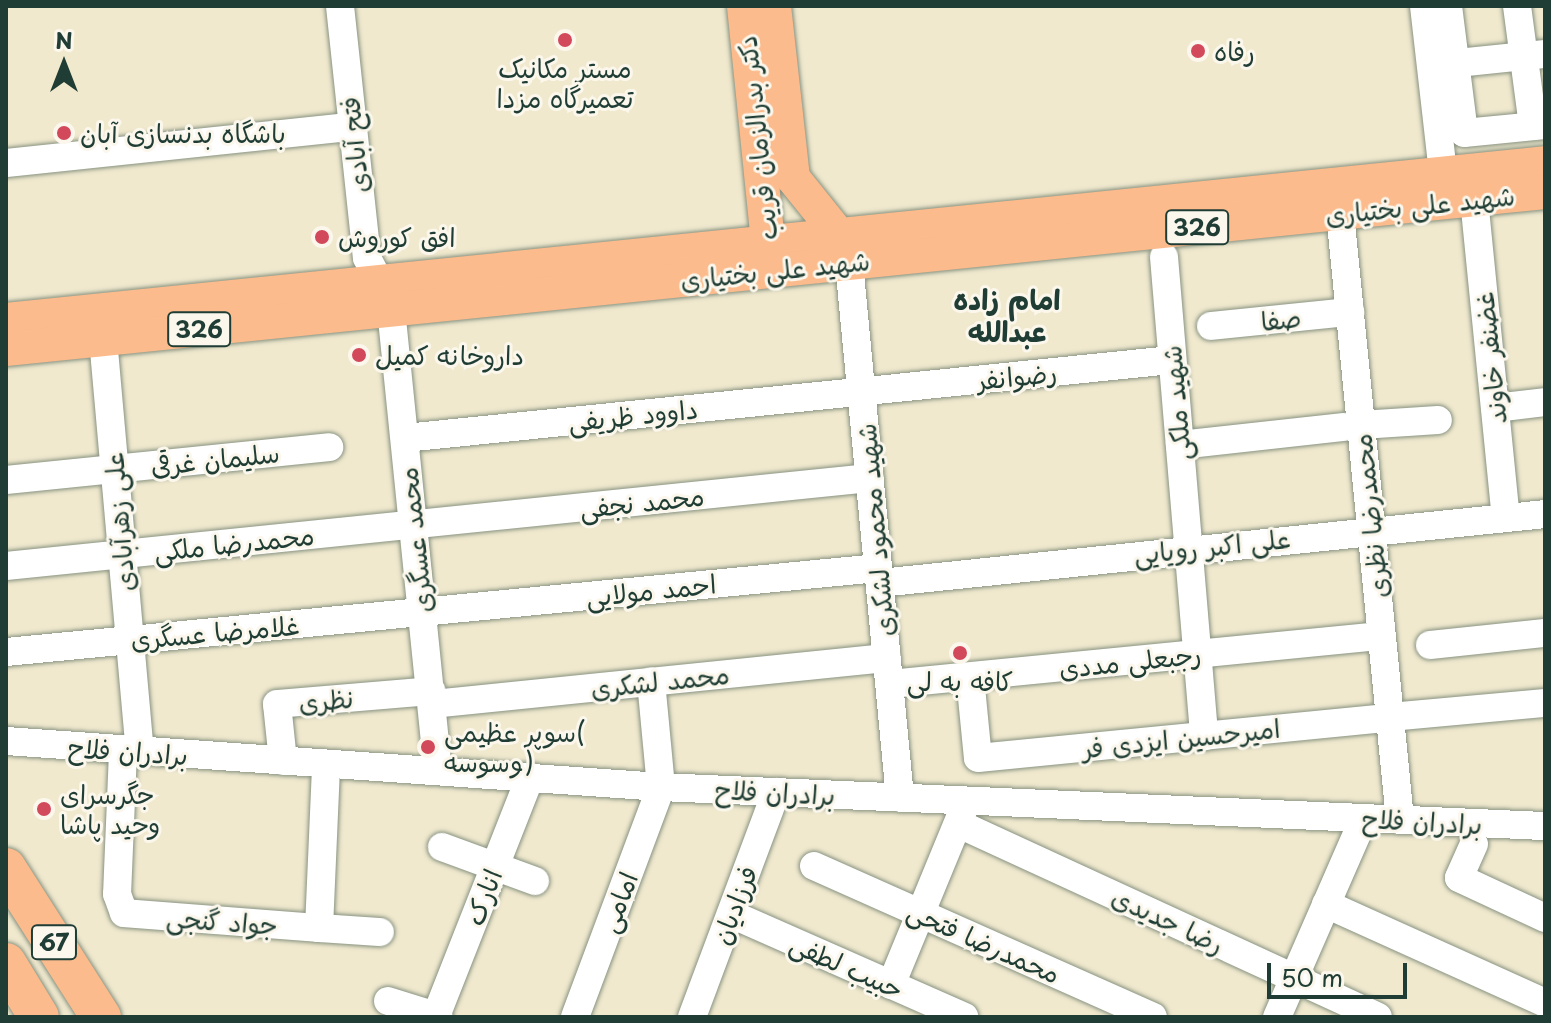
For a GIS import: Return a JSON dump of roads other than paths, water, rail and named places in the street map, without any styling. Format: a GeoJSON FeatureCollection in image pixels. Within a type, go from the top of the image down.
{"type":"FeatureCollection","features":[{"type":"Feature","properties":{"kind":"highway","name":"67"},"geometry":{"type":"LineString","coordinates":[[6,868],[101,1017]]}},
{"type":"Feature","properties":{"kind":"highway","name":"67"},"geometry":{"type":"LineString","coordinates":[[6,963],[39,1017]]}},
{"type":"Feature","properties":{"kind":"main road","name":"دکتر بدرالزمان قریب"},"geometry":{"type":"LineString","coordinates":[[744,6],[776,178]]}},
{"type":"Feature","properties":{"kind":"main road","name":"دکتر بدرالزمان قریب"},"geometry":{"type":"LineString","coordinates":[[769,256],[776,178],[774,6]]}},
{"type":"Feature","properties":{"kind":"main road","name":"شهید علی بختیاری"},"geometry":{"type":"LineString","coordinates":[[844,249],[1359,182],[1545,163]]}},
{"type":"Feature","properties":{"kind":"main road"},"geometry":{"type":"LineString","coordinates":[[718,247],[776,178],[844,249]]}},
{"type":"Feature","properties":{"kind":"main road","name":"شهید علی بختیاری"},"geometry":{"type":"LineString","coordinates":[[6,320],[385,295],[844,249],[1340,213],[1545,192]]}},
{"type":"Feature","properties":{"kind":"main road","name":"شهید علی بختیاری"},"geometry":{"type":"LineString","coordinates":[[6,349],[103,339],[718,247],[769,256]]}},
{"type":"Feature","properties":{"kind":"street","name":"فتح آبادی"},"geometry":{"type":"LineString","coordinates":[[340,6],[367,258],[385,295]]}},
{"type":"Feature","properties":{"kind":"street"},"geometry":{"type":"LineString","coordinates":[[1424,6],[1464,133],[1539,125],[1534,55],[1517,6]]}},
{"type":"Feature","properties":{"kind":"street"},"geometry":{"type":"LineString","coordinates":[[1443,173],[1442,64],[1448,6]]}},
{"type":"Feature","properties":{"kind":"street"},"geometry":{"type":"LineString","coordinates":[[1442,64],[1534,55]]}},
{"type":"Feature","properties":{"kind":"street"},"geometry":{"type":"LineString","coordinates":[[6,163],[351,127]]}},
{"type":"Feature","properties":{"kind":"street","name":"غضنفر خاوند"},"geometry":{"type":"LineString","coordinates":[[1474,199],[1506,517]]}},
{"type":"Feature","properties":{"kind":"street","name":"محمدرضا نظری"},"geometry":{"type":"LineString","coordinates":[[1340,213],[1350,312],[1352,426],[1372,530],[1387,718],[1400,820]]}},
{"type":"Feature","properties":{"kind":"street","name":"شهید محمود لشکری"},"geometry":{"type":"LineString","coordinates":[[844,249],[862,392],[900,798]]}},
{"type":"Feature","properties":{"kind":"street","name":"شهید ملکی"},"geometry":{"type":"LineString","coordinates":[[1164,257],[1204,736]]}},
{"type":"Feature","properties":{"kind":"street","name":"محمد عسگری"},"geometry":{"type":"LineString","coordinates":[[385,295],[405,438],[438,771]]}},
{"type":"Feature","properties":{"kind":"street","name":"صفا"},"geometry":{"type":"LineString","coordinates":[[1211,326],[1350,312]]}},
{"type":"Feature","properties":{"kind":"street","name":"علی زهرآبادی"},"geometry":{"type":"LineString","coordinates":[[103,339],[130,640],[132,753]]}},
{"type":"Feature","properties":{"kind":"street","name":"رضوانفر"},"geometry":{"type":"LineString","coordinates":[[862,392],[1172,360]]}},
{"type":"Feature","properties":{"kind":"street","name":"داوود ظریفی"},"geometry":{"type":"LineString","coordinates":[[405,438],[862,392]]}},
{"type":"Feature","properties":{"kind":"street"},"geometry":{"type":"LineString","coordinates":[[1495,408],[1545,402]]}},
{"type":"Feature","properties":{"kind":"street"},"geometry":{"type":"LineString","coordinates":[[1180,445],[1438,420]]}},
{"type":"Feature","properties":{"kind":"street","name":"سلیمان غرقی"},"geometry":{"type":"LineString","coordinates":[[6,480],[329,447]]}},
{"type":"Feature","properties":{"kind":"street","name":"محمد نجفی"},"geometry":{"type":"LineString","coordinates":[[414,525],[870,478]]}},
{"type":"Feature","properties":{"kind":"street","name":"علی اکبر رویایی"},"geometry":{"type":"LineString","coordinates":[[879,576],[1545,514]]}},
{"type":"Feature","properties":{"kind":"street","name":"محمدرضا ملکی"},"geometry":{"type":"LineString","coordinates":[[6,566],[414,525]]}},
{"type":"Feature","properties":{"kind":"street","name":"احمد مولایی"},"geometry":{"type":"LineString","coordinates":[[423,612],[879,576]]}},
{"type":"Feature","properties":{"kind":"street","name":"غلامرضا عسگری"},"geometry":{"type":"LineString","coordinates":[[6,652],[423,612]]}},
{"type":"Feature","properties":{"kind":"street"},"geometry":{"type":"LineString","coordinates":[[1430,645],[1545,633]]}},
{"type":"Feature","properties":{"kind":"street","name":"رجبعلی مددی"},"geometry":{"type":"LineString","coordinates":[[888,671],[970,677],[1371,637]]}},
{"type":"Feature","properties":{"kind":"street","name":"محمد لشکری"},"geometry":{"type":"LineString","coordinates":[[432,697],[651,681],[888,671]]}},
{"type":"Feature","properties":{"kind":"street","name":"امیرحسین ایزدی فر"},"geometry":{"type":"LineString","coordinates":[[970,677],[978,758],[1545,703]]}},
{"type":"Feature","properties":{"kind":"street"},"geometry":{"type":"LineString","coordinates":[[651,681],[661,787]]}},
{"type":"Feature","properties":{"kind":"street","name":"نظری"},"geometry":{"type":"LineString","coordinates":[[283,761],[277,704],[432,697]]}},
{"type":"Feature","properties":{"kind":"street","name":"برادران فلاح"},"geometry":{"type":"LineString","coordinates":[[6,741],[132,753],[661,787],[900,798],[963,812],[1364,818],[1545,826]]}},
{"type":"Feature","properties":{"kind":"street","name":"جواد گنجی"},"geometry":{"type":"LineString","coordinates":[[132,753],[117,894],[124,913],[319,928]]}},
{"type":"Feature","properties":{"kind":"street"},"geometry":{"type":"LineString","coordinates":[[326,765],[319,928],[380,932]]}},
{"type":"Feature","properties":{"kind":"street","name":"انارک"},"geometry":{"type":"LineString","coordinates":[[388,1001],[438,1016],[530,777]]}},
{"type":"Feature","properties":{"kind":"street","name":"امامی"},"geometry":{"type":"LineString","coordinates":[[575,1017],[661,787]]}},
{"type":"Feature","properties":{"kind":"street","name":"فرزادیان"},"geometry":{"type":"LineString","coordinates":[[692,1017],[776,792]]}},
{"type":"Feature","properties":{"kind":"street"},"geometry":{"type":"LineString","coordinates":[[891,985],[963,812]]}},
{"type":"Feature","properties":{"kind":"street","name":"رضا جدیدی"},"geometry":{"type":"LineString","coordinates":[[963,812],[1378,1017]]}},
{"type":"Feature","properties":{"kind":"street"},"geometry":{"type":"LineString","coordinates":[[1277,1017],[1364,818]]}},
{"type":"Feature","properties":{"kind":"street"},"geometry":{"type":"LineString","coordinates":[[1474,844],[1459,878],[1545,918]]}},
{"type":"Feature","properties":{"kind":"street"},"geometry":{"type":"LineString","coordinates":[[442,847],[535,881]]}},
{"type":"Feature","properties":{"kind":"street","name":"محمدرضا فتحی"},"geometry":{"type":"LineString","coordinates":[[814,866],[1153,1017]]}},
{"type":"Feature","properties":{"kind":"street"},"geometry":{"type":"LineString","coordinates":[[1326,904],[1545,1003]]}},
{"type":"Feature","properties":{"kind":"street","name":"حبیب لطفی"},"geometry":{"type":"LineString","coordinates":[[731,914],[964,1017]]}},
{"type":"Feature","properties":{"kind":"place","name":"مستر مکانیک تعمیرگاه مزدا"},"geometry":{"type":"Point","coordinates":[565,40]}},
{"type":"Feature","properties":{"kind":"place","name":"رفاه"},"geometry":{"type":"Point","coordinates":[1198,51]}},
{"type":"Feature","properties":{"kind":"place","name":"باشگاه بدنسازی آبان"},"geometry":{"type":"Point","coordinates":[64,133]}},
{"type":"Feature","properties":{"kind":"place","name":"افق کوروش"},"geometry":{"type":"Point","coordinates":[322,237]}},
{"type":"Feature","properties":{"kind":"place","name":"داروخانه کمیل"},"geometry":{"type":"Point","coordinates":[359,355]}},
{"type":"Feature","properties":{"kind":"place","name":"کافه به لی"},"geometry":{"type":"Point","coordinates":[960,653]}},
{"type":"Feature","properties":{"kind":"place","name":"سوپر عظیمی( وسوسه)"},"geometry":{"type":"Point","coordinates":[428,747]}},
{"type":"Feature","properties":{"kind":"place","name":"جگرسرای وحید پاشا"},"geometry":{"type":"Point","coordinates":[44,809]}},
{"type":"Feature","properties":{"kind":"district","name":"امام زاده عبدالله"},"geometry":{"type":"Point","coordinates":[1007,315]}}]}
